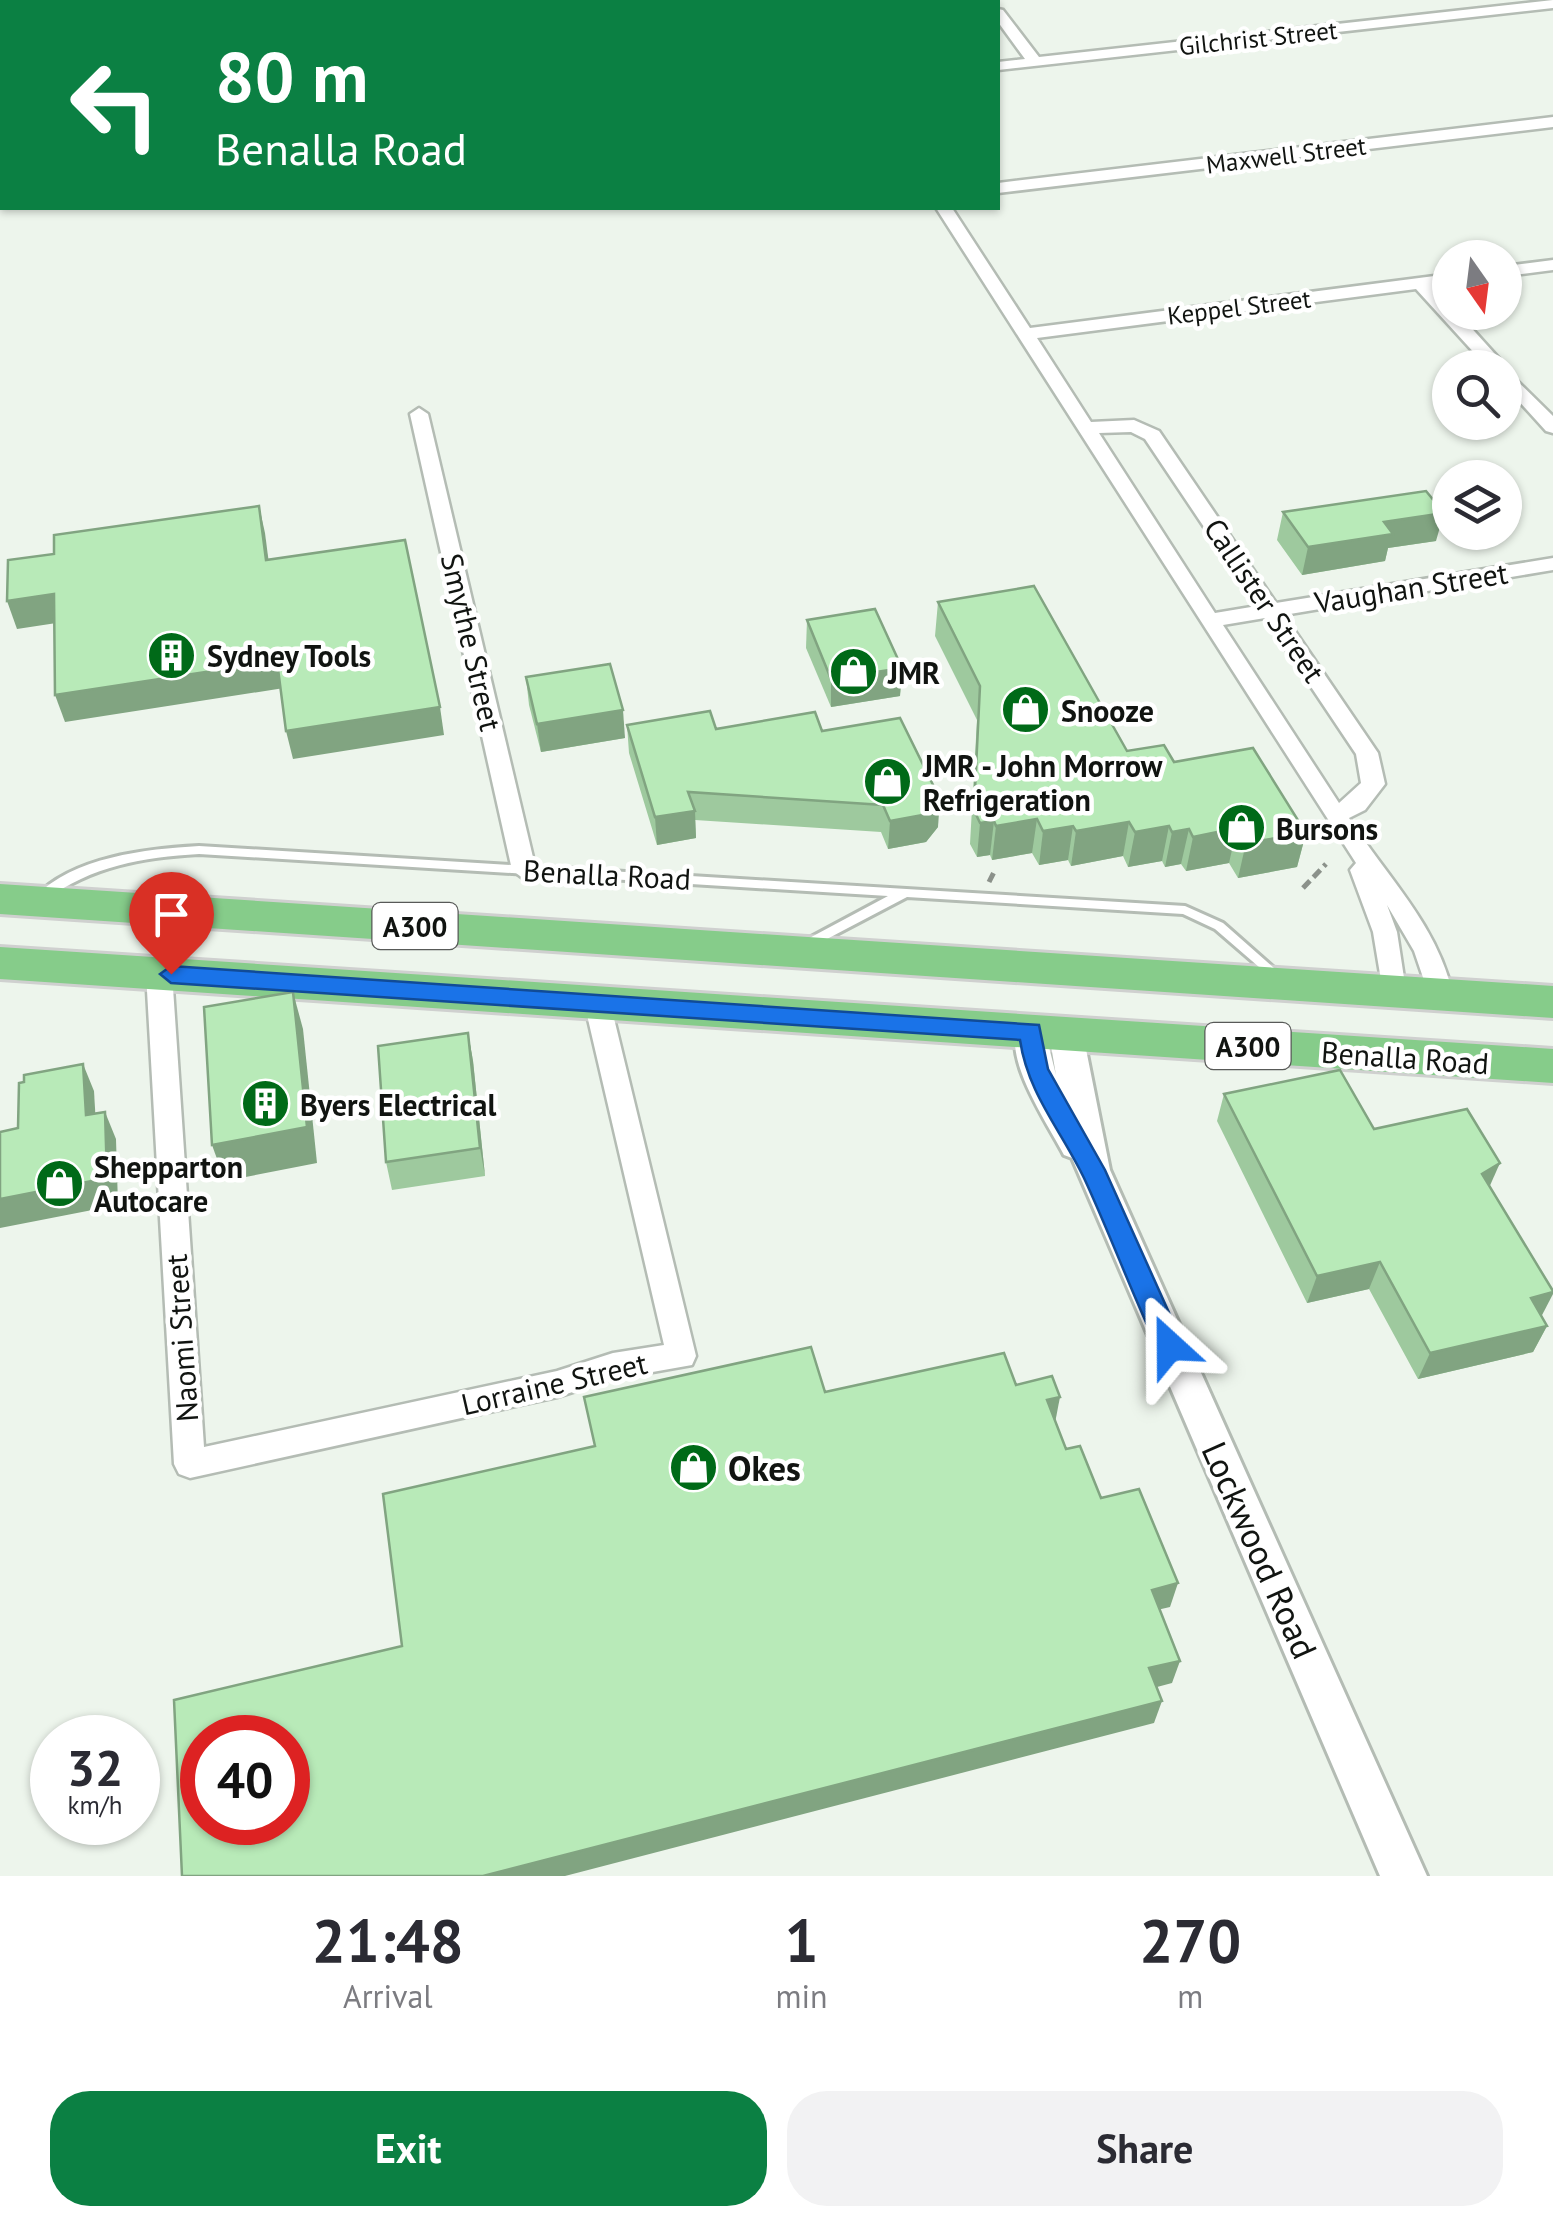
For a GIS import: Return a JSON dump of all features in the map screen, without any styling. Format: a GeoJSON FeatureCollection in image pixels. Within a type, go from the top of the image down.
{"type":"FeatureCollection","features":[{"type":"Feature","properties":{"kind":"highway","name":"A300"},"geometry":{"type":"LineString","coordinates":[[18,900],[1553,1002]]}},
{"type":"Feature","properties":{"kind":"highway"},"geometry":{"type":"LineString","coordinates":[[14,963],[23,930],[18,900]]}},
{"type":"Feature","properties":{"kind":"highway","name":"Benalla Road"},"geometry":{"type":"LineString","coordinates":[[14,963],[1553,1066]]}},
{"type":"Feature","properties":{"kind":"highway"},"geometry":{"type":"LineString","coordinates":[[1049,1033],[1052,968]]}},
{"type":"Feature","properties":{"kind":"highway"},"geometry":{"type":"LineString","coordinates":[[1394,991],[1430,1058]]}},
{"type":"Feature","properties":{"kind":"highway"},"geometry":{"type":"LineString","coordinates":[[1430,1058],[1440,994]]}},
{"type":"Feature","properties":{"kind":"street","name":"Gilchrist Street"},"geometry":{"type":"LineString","coordinates":[[1000,66],[1553,6]]}},
{"type":"Feature","properties":{"kind":"street"},"geometry":{"type":"LineString","coordinates":[[1000,17],[1035,62]]}},
{"type":"Feature","properties":{"kind":"street","name":"Maxwell Street"},"geometry":{"type":"LineString","coordinates":[[1000,190],[1553,122]]}},
{"type":"Feature","properties":{"kind":"street","name":"Callister Street"},"geometry":{"type":"LineString","coordinates":[[945,210],[1349,837],[1413,926],[1437,976],[1440,994]]}},
{"type":"Feature","properties":{"kind":"street"},"geometry":{"type":"LineString","coordinates":[[1522,270],[1553,265]]}},
{"type":"Feature","properties":{"kind":"street","name":"Keppel Street"},"geometry":{"type":"LineString","coordinates":[[1027,334],[1432,281]]}},
{"type":"Feature","properties":{"kind":"street"},"geometry":{"type":"LineString","coordinates":[[1420,283],[1481,350]]}},
{"type":"Feature","properties":{"kind":"street"},"geometry":{"type":"LineString","coordinates":[[1522,393],[1553,427]]}},
{"type":"Feature","properties":{"kind":"street","name":"Smythe Street"},"geometry":{"type":"LineString","coordinates":[[419,414],[524,870]]}},
{"type":"Feature","properties":{"kind":"street","name":"Callister Street"},"geometry":{"type":"LineString","coordinates":[[1088,428],[1134,426],[1152,435],[1372,762],[1374,784],[1356,804],[1335,815]]}},
{"type":"Feature","properties":{"kind":"street","name":"Vaughan Street"},"geometry":{"type":"LineString","coordinates":[[1211,620],[1553,564]]}},
{"type":"Feature","properties":{"kind":"street","name":"Callister Street"},"geometry":{"type":"LineString","coordinates":[[1349,837],[1385,932],[1394,991]]}},
{"type":"Feature","properties":{"kind":"street","name":"Naomi Street"},"geometry":{"type":"LineString","coordinates":[[158,974],[190,1464]]}},
{"type":"Feature","properties":{"kind":"street","name":"Lorraine Street"},"geometry":{"type":"LineString","coordinates":[[190,1464],[557,1384],[613,1366],[681,1356],[597,1002]]}},
{"type":"Feature","properties":{"kind":"street","name":"Lockwood Road"},"geometry":{"type":"LineString","coordinates":[[1049,1033],[1036,1069],[1055,1110],[1092,1170],[1404,1876]]}},
{"type":"Feature","properties":{"kind":"lane","name":"Benalla Road"},"geometry":{"type":"LineString","coordinates":[[18,900],[62,880],[162,852],[199,850],[1185,910],[1219,926],[1286,983]]}},
{"type":"Feature","properties":{"kind":"lane"},"geometry":{"type":"LineString","coordinates":[[795,951],[907,892]]}},
{"type":"Feature","properties":{"kind":"path"},"geometry":{"type":"LineString","coordinates":[[1303,888],[1326,864]]}},
{"type":"Feature","properties":{"kind":"building"},"geometry":{"type":"Polygon","coordinates":[[[1426,491],[1432,498],[1432,515],[1384,522],[1393,534],[1308,547],[1283,512],[1426,491]]]}},
{"type":"Feature","properties":{"kind":"building"},"geometry":{"type":"Polygon","coordinates":[[[259,506],[266,560],[405,540],[440,707],[286,731],[277,661],[55,695],[54,594],[7,601],[8,560],[54,554],[54,535],[259,506]]]}},
{"type":"Feature","properties":{"kind":"building"},"geometry":{"type":"Polygon","coordinates":[[[1034,586],[1127,751],[1164,745],[1174,762],[1253,748],[1306,833],[1246,843],[1237,828],[1193,837],[1189,829],[1172,832],[1169,826],[1135,832],[1129,822],[1076,831],[1073,826],[1043,831],[1037,819],[996,826],[994,821],[980,823],[974,810],[980,686],[938,602],[1034,586]]]}},
{"type":"Feature","properties":{"kind":"building"},"geometry":{"type":"Polygon","coordinates":[[[875,609],[902,668],[831,679],[807,620],[875,609]]]}},
{"type":"Feature","properties":{"kind":"building"},"geometry":{"type":"Polygon","coordinates":[[[610,664],[623,710],[537,724],[526,677],[610,664]]]}},
{"type":"Feature","properties":{"kind":"building"},"geometry":{"type":"Polygon","coordinates":[[[710,711],[716,729],[815,712],[822,731],[900,718],[940,799],[928,814],[890,821],[883,805],[688,792],[695,811],[655,817],[627,725],[710,711]]]}},
{"type":"Feature","properties":{"kind":"building","name":"Byers Electrical"},"geometry":{"type":"Polygon","coordinates":[[[293,992],[307,1127],[212,1145],[204,1007],[293,992]]]}},
{"type":"Feature","properties":{"kind":"building"},"geometry":{"type":"Polygon","coordinates":[[[468,1033],[480,1148],[386,1162],[378,1046],[468,1033]]]}},
{"type":"Feature","properties":{"kind":"building"},"geometry":{"type":"Polygon","coordinates":[[[83,1064],[86,1115],[105,1112],[107,1178],[0,1199],[0,1132],[18,1128],[19,1083],[24,1082],[24,1075],[83,1064]]]}},
{"type":"Feature","properties":{"kind":"building"},"geometry":{"type":"Polygon","coordinates":[[[1340,1070],[1374,1129],[1467,1109],[1500,1163],[1482,1174],[1553,1291],[1531,1298],[1547,1326],[1430,1353],[1380,1262],[1317,1276],[1224,1094],[1340,1070]]]}},
{"type":"Feature","properties":{"kind":"building"},"geometry":{"type":"Polygon","coordinates":[[[811,1347],[825,1392],[1004,1353],[1016,1385],[1052,1376],[1060,1397],[1047,1400],[1066,1449],[1080,1446],[1101,1498],[1139,1489],[1178,1583],[1152,1590],[1180,1661],[1149,1668],[1162,1701],[483,1876],[182,1876],[181,1845],[310,1845],[310,1715],[180,1715],[180,1832],[174,1700],[402,1646],[383,1494],[595,1446],[584,1397],[811,1347]]]}},
{"type":"Feature","properties":{"kind":"place","name":"Sydney Tools"},"geometry":{"type":"Point","coordinates":[172,655]}},
{"type":"Feature","properties":{"kind":"place","name":"JMR"},"geometry":{"type":"Point","coordinates":[853,672]}},
{"type":"Feature","properties":{"kind":"place","name":"Snooze"},"geometry":{"type":"Point","coordinates":[1026,710]}},
{"type":"Feature","properties":{"kind":"place","name":"JMR - John Morrow Refrigeration"},"geometry":{"type":"Point","coordinates":[888,782]}},
{"type":"Feature","properties":{"kind":"place","name":"Bursons"},"geometry":{"type":"Point","coordinates":[1241,828]}},
{"type":"Feature","properties":{"kind":"place","name":"Byers Electrical"},"geometry":{"type":"Point","coordinates":[265,1104]}},
{"type":"Feature","properties":{"kind":"place","name":"Shepparton Autocare"},"geometry":{"type":"Point","coordinates":[59,1183]}},
{"type":"Feature","properties":{"kind":"place","name":"Okes"},"geometry":{"type":"Point","coordinates":[693,1468]}},
{"type":"Feature","properties":{"kind":"route"},"geometry":{"type":"LineString","coordinates":[[171,974],[1031,1032],[1036,1069],[1055,1110],[1092,1170],[1170,1346]]}}]}
